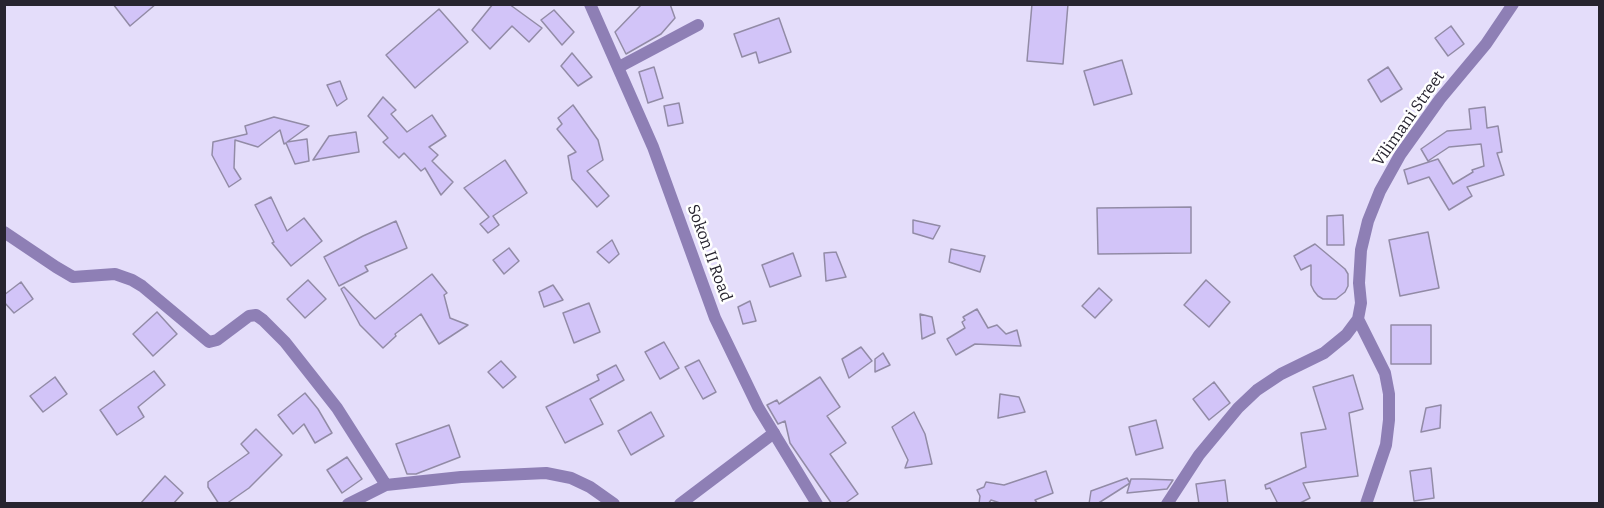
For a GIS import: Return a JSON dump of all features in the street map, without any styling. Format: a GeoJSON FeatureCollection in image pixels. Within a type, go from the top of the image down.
{"type":"FeatureCollection","features":[{"type":"Feature","properties":{"kind":"street","name":"Sokon II Road"},"geometry":{"type":"LineString","coordinates":[[590,4],[653,147],[715,318],[747,385],[817,504]]}},
{"type":"Feature","properties":{"kind":"street","name":"Vilimani Street"},"geometry":{"type":"LineString","coordinates":[[1359,319],[1361,250],[1368,221],[1380,191],[1400,155],[1440,99],[1486,44],[1513,4]]}},
{"type":"Feature","properties":{"kind":"street"},"geometry":{"type":"LineString","coordinates":[[619,67],[698,25]]}},
{"type":"Feature","properties":{"kind":"street"},"geometry":{"type":"LineString","coordinates":[[4,232],[74,277],[115,274],[132,280],[209,342],[217,340],[249,316],[256,315],[285,342],[337,408],[386,485]]}},
{"type":"Feature","properties":{"kind":"street"},"geometry":{"type":"LineString","coordinates":[[1167,504],[1199,455],[1238,408],[1257,390],[1281,374],[1324,353],[1346,335],[1359,319],[1385,373],[1389,394],[1386,445],[1366,504]]}},
{"type":"Feature","properties":{"kind":"street"},"geometry":{"type":"LineString","coordinates":[[680,504],[774,433]]}},
{"type":"Feature","properties":{"kind":"street"},"geometry":{"type":"LineString","coordinates":[[348,504],[386,485],[461,477],[546,473],[571,478],[590,487],[614,504]]}},
{"type":"Feature","properties":{"kind":"building"},"geometry":{"type":"Polygon","coordinates":[[[113,4],[156,4],[130,26],[113,4]]]}},
{"type":"Feature","properties":{"kind":"building"},"geometry":{"type":"Polygon","coordinates":[[[493,4],[509,4],[542,28],[529,42],[512,26],[490,49],[472,30],[493,4]]]}},
{"type":"Feature","properties":{"kind":"building"},"geometry":{"type":"Polygon","coordinates":[[[642,4],[670,4],[675,18],[661,34],[626,54],[615,32],[642,4]]]}},
{"type":"Feature","properties":{"kind":"building"},"geometry":{"type":"Polygon","coordinates":[[[1032,4],[1068,4],[1063,64],[1027,61],[1032,4]]]}},
{"type":"Feature","properties":{"kind":"building"},"geometry":{"type":"Polygon","coordinates":[[[439,9],[468,42],[415,88],[386,55],[439,9]]]}},
{"type":"Feature","properties":{"kind":"building"},"geometry":{"type":"Polygon","coordinates":[[[554,10],[574,32],[562,45],[541,20],[554,10]]]}},
{"type":"Feature","properties":{"kind":"building"},"geometry":{"type":"Polygon","coordinates":[[[779,18],[791,52],[759,63],[756,52],[742,57],[734,34],[779,18]]]}},
{"type":"Feature","properties":{"kind":"building"},"geometry":{"type":"Polygon","coordinates":[[[1451,26],[1464,44],[1448,56],[1435,38],[1451,26]]]}},
{"type":"Feature","properties":{"kind":"building"},"geometry":{"type":"Polygon","coordinates":[[[572,53],[592,77],[578,86],[561,66],[572,53]]]}},
{"type":"Feature","properties":{"kind":"building"},"geometry":{"type":"Polygon","coordinates":[[[1122,60],[1132,94],[1094,105],[1084,71],[1122,60]]]}},
{"type":"Feature","properties":{"kind":"building"},"geometry":{"type":"Polygon","coordinates":[[[654,67],[663,98],[648,103],[639,72],[654,67]]]}},
{"type":"Feature","properties":{"kind":"building"},"geometry":{"type":"Polygon","coordinates":[[[1388,67],[1402,89],[1381,102],[1368,80],[1388,67]]]}},
{"type":"Feature","properties":{"kind":"building"},"geometry":{"type":"Polygon","coordinates":[[[340,81],[347,99],[337,106],[327,85],[340,81]]]}},
{"type":"Feature","properties":{"kind":"building"},"geometry":{"type":"Polygon","coordinates":[[[383,97],[396,110],[391,114],[407,132],[432,115],[446,136],[429,147],[438,155],[432,161],[453,182],[441,195],[425,168],[421,171],[404,153],[399,158],[383,142],[388,138],[368,116],[383,97]]]}},
{"type":"Feature","properties":{"kind":"building"},"geometry":{"type":"Polygon","coordinates":[[[679,103],[683,123],[668,126],[664,106],[679,103]]]}},
{"type":"Feature","properties":{"kind":"building"},"geometry":{"type":"Polygon","coordinates":[[[573,105],[598,140],[603,160],[587,171],[609,196],[597,207],[572,179],[568,156],[576,152],[557,129],[562,124],[558,118],[573,105]]]}},
{"type":"Feature","properties":{"kind":"building"},"geometry":{"type":"Polygon","coordinates":[[[1485,107],[1487,128],[1498,126],[1502,152],[1497,153],[1504,175],[1467,187],[1472,196],[1449,210],[1429,177],[1408,184],[1404,170],[1438,159],[1453,184],[1473,172],[1472,170],[1484,166],[1481,144],[1449,147],[1428,161],[1421,149],[1447,131],[1471,129],[1469,109],[1485,107]]]}},
{"type":"Feature","properties":{"kind":"building"},"geometry":{"type":"Polygon","coordinates":[[[274,117],[309,126],[287,142],[307,139],[309,161],[295,164],[286,143],[284,144],[280,130],[258,147],[235,140],[234,168],[241,179],[229,187],[212,155],[213,142],[247,134],[245,126],[274,117]]]}},
{"type":"Feature","properties":{"kind":"building"},"geometry":{"type":"Polygon","coordinates":[[[356,132],[359,152],[313,160],[329,136],[356,132]]]}},
{"type":"Feature","properties":{"kind":"building"},"geometry":{"type":"Polygon","coordinates":[[[505,160],[527,193],[493,216],[499,225],[488,233],[480,224],[489,217],[464,188],[505,160]]]}},
{"type":"Feature","properties":{"kind":"building"},"geometry":{"type":"Polygon","coordinates":[[[271,197],[287,231],[304,218],[322,241],[291,266],[272,243],[274,242],[255,205],[271,197]]]}},
{"type":"Feature","properties":{"kind":"building"},"geometry":{"type":"Polygon","coordinates":[[[1191,207],[1191,253],[1098,254],[1097,208],[1191,207]]]}},
{"type":"Feature","properties":{"kind":"building"},"geometry":{"type":"Polygon","coordinates":[[[1343,215],[1344,245],[1327,245],[1327,216],[1343,215]]]}},
{"type":"Feature","properties":{"kind":"building"},"geometry":{"type":"Polygon","coordinates":[[[913,220],[940,226],[933,239],[913,233],[913,220]]]}},
{"type":"Feature","properties":{"kind":"building"},"geometry":{"type":"Polygon","coordinates":[[[396,221],[407,248],[365,266],[368,271],[339,286],[324,257],[396,221]]]}},
{"type":"Feature","properties":{"kind":"building"},"geometry":{"type":"Polygon","coordinates":[[[1428,232],[1439,288],[1400,296],[1389,240],[1428,232]]]}},
{"type":"Feature","properties":{"kind":"building"},"geometry":{"type":"Polygon","coordinates":[[[612,240],[619,254],[609,263],[597,252],[612,240]]]}},
{"type":"Feature","properties":{"kind":"building"},"geometry":{"type":"Polygon","coordinates":[[[1315,244],[1348,274],[1348,286],[1345,292],[1336,299],[1323,299],[1318,296],[1311,285],[1311,265],[1301,270],[1294,256],[1315,244]]]}},
{"type":"Feature","properties":{"kind":"building"},"geometry":{"type":"Polygon","coordinates":[[[509,248],[519,261],[504,274],[493,260],[509,248]]]}},
{"type":"Feature","properties":{"kind":"building"},"geometry":{"type":"Polygon","coordinates":[[[951,249],[985,256],[980,272],[949,262],[951,249]]]}},
{"type":"Feature","properties":{"kind":"building"},"geometry":{"type":"Polygon","coordinates":[[[836,252],[846,277],[826,281],[824,253],[836,252]]]}},
{"type":"Feature","properties":{"kind":"building"},"geometry":{"type":"Polygon","coordinates":[[[793,253],[801,276],[770,287],[762,265],[793,253]]]}},
{"type":"Feature","properties":{"kind":"building"},"geometry":{"type":"Polygon","coordinates":[[[432,274],[447,293],[444,295],[450,318],[468,325],[439,344],[421,314],[395,334],[396,336],[383,348],[360,325],[341,289],[344,287],[375,319],[432,274]]]}},
{"type":"Feature","properties":{"kind":"building"},"geometry":{"type":"Polygon","coordinates":[[[308,280],[326,299],[305,318],[287,299],[308,280]]]}},
{"type":"Feature","properties":{"kind":"building"},"geometry":{"type":"Polygon","coordinates":[[[1206,280],[1230,302],[1209,327],[1184,305],[1206,280]]]}},
{"type":"Feature","properties":{"kind":"building"},"geometry":{"type":"Polygon","coordinates":[[[21,282],[33,299],[14,313],[4,302],[4,295],[21,282]]]}},
{"type":"Feature","properties":{"kind":"building"},"geometry":{"type":"Polygon","coordinates":[[[553,285],[563,300],[544,307],[539,292],[553,285]]]}},
{"type":"Feature","properties":{"kind":"building"},"geometry":{"type":"Polygon","coordinates":[[[1099,288],[1112,300],[1095,318],[1082,306],[1099,288]]]}},
{"type":"Feature","properties":{"kind":"building"},"geometry":{"type":"Polygon","coordinates":[[[750,301],[756,321],[743,324],[738,307],[750,301]]]}},
{"type":"Feature","properties":{"kind":"building"},"geometry":{"type":"Polygon","coordinates":[[[589,303],[600,332],[574,343],[563,313],[589,303]]]}},
{"type":"Feature","properties":{"kind":"building"},"geometry":{"type":"Polygon","coordinates":[[[977,309],[988,328],[997,325],[1006,334],[1017,330],[1021,346],[975,344],[956,355],[947,339],[965,328],[962,322],[965,320],[963,317],[977,309]]]}},
{"type":"Feature","properties":{"kind":"building"},"geometry":{"type":"Polygon","coordinates":[[[157,312],[177,334],[153,356],[133,334],[157,312]]]}},
{"type":"Feature","properties":{"kind":"building"},"geometry":{"type":"Polygon","coordinates":[[[920,314],[932,317],[935,333],[922,339],[920,314]]]}},
{"type":"Feature","properties":{"kind":"building"},"geometry":{"type":"Polygon","coordinates":[[[1391,325],[1431,325],[1431,364],[1391,364],[1391,325]]]}},
{"type":"Feature","properties":{"kind":"building"},"geometry":{"type":"Polygon","coordinates":[[[664,342],[679,368],[660,379],[645,352],[664,342]]]}},
{"type":"Feature","properties":{"kind":"building"},"geometry":{"type":"Polygon","coordinates":[[[861,347],[872,361],[849,378],[842,359],[861,347]]]}},
{"type":"Feature","properties":{"kind":"building"},"geometry":{"type":"Polygon","coordinates":[[[883,353],[890,365],[875,372],[875,359],[883,353]]]}},
{"type":"Feature","properties":{"kind":"building"},"geometry":{"type":"Polygon","coordinates":[[[699,360],[716,392],[703,399],[685,367],[699,360]]]}},
{"type":"Feature","properties":{"kind":"building"},"geometry":{"type":"Polygon","coordinates":[[[501,361],[516,377],[503,388],[488,372],[501,361]]]}},
{"type":"Feature","properties":{"kind":"building"},"geometry":{"type":"Polygon","coordinates":[[[616,365],[624,380],[590,399],[603,424],[565,443],[546,407],[599,380],[597,375],[616,365]]]}},
{"type":"Feature","properties":{"kind":"building"},"geometry":{"type":"Polygon","coordinates":[[[154,371],[165,385],[138,407],[144,417],[117,435],[100,410],[154,371]]]}},
{"type":"Feature","properties":{"kind":"building"},"geometry":{"type":"Polygon","coordinates":[[[1353,375],[1363,409],[1349,413],[1358,476],[1303,483],[1310,498],[1298,504],[1278,504],[1270,488],[1266,489],[1265,485],[1306,467],[1301,433],[1326,429],[1313,387],[1353,375]]]}},
{"type":"Feature","properties":{"kind":"building"},"geometry":{"type":"Polygon","coordinates":[[[55,377],[67,394],[43,412],[30,396],[55,377]]]}},
{"type":"Feature","properties":{"kind":"building"},"geometry":{"type":"Polygon","coordinates":[[[820,377],[840,407],[827,416],[846,443],[830,454],[858,494],[844,504],[832,504],[790,443],[785,421],[778,424],[767,405],[777,400],[779,404],[820,377]]]}},
{"type":"Feature","properties":{"kind":"building"},"geometry":{"type":"Polygon","coordinates":[[[1214,382],[1230,403],[1209,420],[1193,399],[1214,382]]]}},
{"type":"Feature","properties":{"kind":"building"},"geometry":{"type":"Polygon","coordinates":[[[305,393],[318,409],[332,433],[315,443],[304,424],[293,434],[278,415],[305,393]]]}},
{"type":"Feature","properties":{"kind":"building"},"geometry":{"type":"Polygon","coordinates":[[[1000,394],[1019,397],[1025,412],[998,418],[1000,394]]]}},
{"type":"Feature","properties":{"kind":"building"},"geometry":{"type":"Polygon","coordinates":[[[1441,405],[1440,428],[1421,432],[1426,408],[1441,405]]]}},
{"type":"Feature","properties":{"kind":"building"},"geometry":{"type":"Polygon","coordinates":[[[651,412],[664,436],[631,455],[618,431],[651,412]]]}},
{"type":"Feature","properties":{"kind":"building"},"geometry":{"type":"Polygon","coordinates":[[[914,412],[925,434],[932,464],[905,468],[908,460],[892,427],[914,412]]]}},
{"type":"Feature","properties":{"kind":"building"},"geometry":{"type":"Polygon","coordinates":[[[1156,420],[1163,448],[1136,455],[1129,427],[1156,420]]]}},
{"type":"Feature","properties":{"kind":"building"},"geometry":{"type":"Polygon","coordinates":[[[449,425],[460,457],[416,474],[407,474],[396,444],[449,425]]]}},
{"type":"Feature","properties":{"kind":"building"},"geometry":{"type":"Polygon","coordinates":[[[256,429],[282,455],[249,488],[226,504],[219,504],[208,487],[208,482],[249,453],[241,444],[256,429]]]}},
{"type":"Feature","properties":{"kind":"building"},"geometry":{"type":"Polygon","coordinates":[[[347,457],[362,479],[342,493],[327,470],[347,457]]]}},
{"type":"Feature","properties":{"kind":"building"},"geometry":{"type":"Polygon","coordinates":[[[1431,468],[1434,498],[1414,501],[1410,471],[1431,468]]]}},
{"type":"Feature","properties":{"kind":"building"},"geometry":{"type":"Polygon","coordinates":[[[1046,471],[1053,493],[1035,500],[1038,504],[1003,504],[991,500],[988,504],[979,504],[980,496],[977,490],[984,487],[986,482],[1004,485],[1046,471]]]}},
{"type":"Feature","properties":{"kind":"building"},"geometry":{"type":"Polygon","coordinates":[[[165,476],[183,493],[173,504],[140,504],[165,476]]]}},
{"type":"Feature","properties":{"kind":"building"},"geometry":{"type":"Polygon","coordinates":[[[1127,478],[1130,483],[1097,504],[1089,504],[1091,491],[1127,478]]]}},
{"type":"Feature","properties":{"kind":"building"},"geometry":{"type":"Polygon","coordinates":[[[1131,479],[1173,480],[1167,489],[1127,493],[1131,479]]]}},
{"type":"Feature","properties":{"kind":"building"},"geometry":{"type":"Polygon","coordinates":[[[1225,480],[1228,504],[1199,504],[1196,484],[1225,480]]]}}]}
